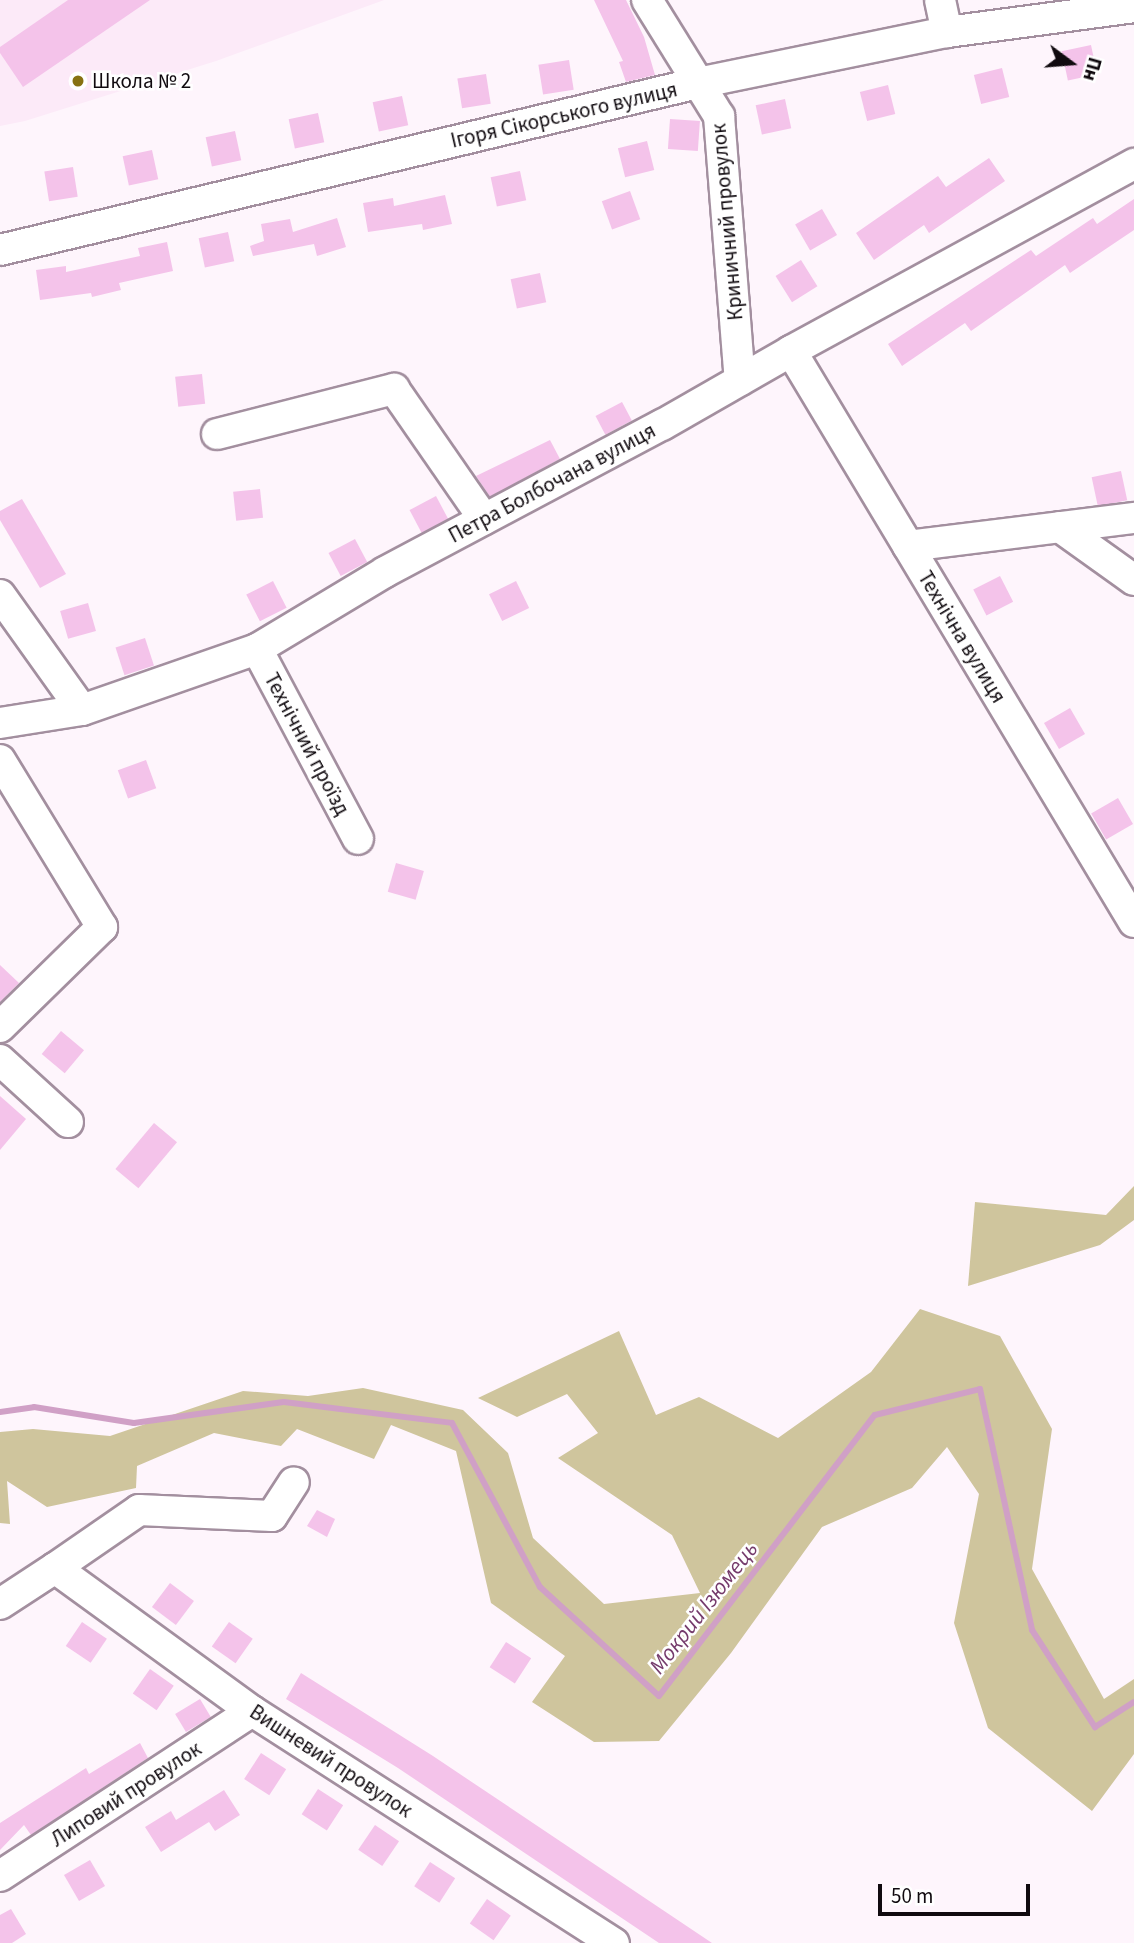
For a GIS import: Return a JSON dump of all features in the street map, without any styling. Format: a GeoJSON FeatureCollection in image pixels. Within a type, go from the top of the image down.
{"type":"FeatureCollection","features":[{"type":"Feature","properties":{"kind":"street","name":"Криничний провулок"},"geometry":{"type":"LineString","coordinates":[[647,0],[719,116],[740,380]]}},
{"type":"Feature","properties":{"kind":"street"},"geometry":{"type":"LineString","coordinates":[[940,0],[947,32]]}},
{"type":"Feature","properties":{"kind":"street","name":"Ігоря Сікорського вулиця"},"geometry":{"type":"LineString","coordinates":[[0,250],[698,83],[947,32],[1134,7]]}},
{"type":"Feature","properties":{"kind":"street","name":"Петра Болбочана вулиця"},"geometry":{"type":"LineString","coordinates":[[0,723],[82,710],[257,649],[385,572],[662,425],[791,351],[1134,164]]}},
{"type":"Feature","properties":{"kind":"street","name":"Технічна вулиця"},"geometry":{"type":"LineString","coordinates":[[791,351],[1134,922]]}},
{"type":"Feature","properties":{"kind":"street"},"geometry":{"type":"LineString","coordinates":[[217,435],[394,390],[484,519]]}},
{"type":"Feature","properties":{"kind":"street"},"geometry":{"type":"LineString","coordinates":[[908,547],[1134,518]]}},
{"type":"Feature","properties":{"kind":"street"},"geometry":{"type":"LineString","coordinates":[[1060,527],[1134,580]]}},
{"type":"Feature","properties":{"kind":"street"},"geometry":{"type":"LineString","coordinates":[[0,595],[82,710]]}},
{"type":"Feature","properties":{"kind":"street","name":"Технічний проїзд"},"geometry":{"type":"LineString","coordinates":[[257,649],[358,839]]}},
{"type":"Feature","properties":{"kind":"street"},"geometry":{"type":"LineString","coordinates":[[0,760],[102,927],[0,1027]]}},
{"type":"Feature","properties":{"kind":"street"},"geometry":{"type":"LineString","coordinates":[[0,1060],[68,1122]]}},
{"type":"Feature","properties":{"kind":"street"},"geometry":{"type":"LineString","coordinates":[[0,1604],[138,1510],[272,1516],[294,1482]]}},
{"type":"Feature","properties":{"kind":"street","name":"Вишневий провулок"},"geometry":{"type":"LineString","coordinates":[[55,1568],[251,1711],[614,1943]]}},
{"type":"Feature","properties":{"kind":"street","name":"Липовий провулок"},"geometry":{"type":"LineString","coordinates":[[0,1877],[251,1711]]}},
{"type":"Feature","properties":{"kind":"shaded area","name":"Школа № 2"},"geometry":{"type":"Polygon","coordinates":[[[0,0],[384,0],[216,61],[25,121],[0,126],[0,0]]]}},
{"type":"Feature","properties":{"kind":"shaded area"},"geometry":{"type":"Polygon","coordinates":[[[1134,1186],[1134,1220],[1100,1245],[968,1286],[975,1202],[1106,1215],[1134,1186]]]}},
{"type":"Feature","properties":{"kind":"shaded area"},"geometry":{"type":"Polygon","coordinates":[[[920,1309],[1000,1336],[1052,1429],[1032,1569],[1104,1699],[1134,1679],[1134,1754],[1092,1811],[988,1728],[954,1623],[979,1494],[947,1447],[912,1488],[822,1527],[731,1653],[659,1741],[594,1742],[532,1702],[565,1656],[491,1603],[456,1451],[391,1425],[374,1459],[297,1429],[281,1446],[214,1433],[137,1466],[136,1488],[47,1507],[7,1481],[10,1524],[0,1523],[0,1432],[33,1429],[110,1436],[243,1391],[308,1396],[363,1388],[463,1410],[508,1453],[533,1538],[604,1604],[700,1593],[672,1535],[558,1458],[598,1433],[567,1394],[517,1417],[478,1398],[619,1331],[656,1415],[699,1397],[778,1438],[871,1372],[920,1309]]]}},
{"type":"Feature","properties":{"kind":"building"},"geometry":{"type":"Polygon","coordinates":[[[68,0],[150,0],[23,87],[0,53],[0,47],[68,0]]]}},
{"type":"Feature","properties":{"kind":"building"},"geometry":{"type":"Polygon","coordinates":[[[594,0],[626,0],[644,37],[655,75],[626,82],[619,62],[623,61],[594,0]]]}},
{"type":"Feature","properties":{"kind":"building"},"geometry":{"type":"Polygon","coordinates":[[[1091,45],[1097,74],[1068,81],[1062,51],[1091,45]]]}},
{"type":"Feature","properties":{"kind":"building"},"geometry":{"type":"Polygon","coordinates":[[[569,60],[574,90],[543,94],[538,65],[569,60]]]}},
{"type":"Feature","properties":{"kind":"building"},"geometry":{"type":"Polygon","coordinates":[[[1002,68],[1009,97],[981,104],[974,75],[1002,68]]]}},
{"type":"Feature","properties":{"kind":"building"},"geometry":{"type":"Polygon","coordinates":[[[486,74],[491,104],[462,108],[457,79],[486,74]]]}},
{"type":"Feature","properties":{"kind":"building"},"geometry":{"type":"Polygon","coordinates":[[[888,85],[895,114],[867,121],[860,92],[888,85]]]}},
{"type":"Feature","properties":{"kind":"building"},"geometry":{"type":"Polygon","coordinates":[[[402,96],[408,125],[379,132],[373,102],[402,96]]]}},
{"type":"Feature","properties":{"kind":"building"},"geometry":{"type":"Polygon","coordinates":[[[785,99],[791,128],[762,135],[756,105],[785,99]]]}},
{"type":"Feature","properties":{"kind":"building"},"geometry":{"type":"Polygon","coordinates":[[[318,113],[324,142],[295,149],[289,119],[318,113]]]}},
{"type":"Feature","properties":{"kind":"building"},"geometry":{"type":"Polygon","coordinates":[[[670,119],[700,121],[698,151],[668,149],[670,119]]]}},
{"type":"Feature","properties":{"kind":"building"},"geometry":{"type":"Polygon","coordinates":[[[235,131],[241,160],[212,167],[206,137],[235,131]]]}},
{"type":"Feature","properties":{"kind":"building"},"geometry":{"type":"Polygon","coordinates":[[[647,141],[654,170],[625,177],[618,148],[647,141]]]}},
{"type":"Feature","properties":{"kind":"building"},"geometry":{"type":"Polygon","coordinates":[[[152,150],[158,179],[129,186],[123,156],[152,150]]]}},
{"type":"Feature","properties":{"kind":"building"},"geometry":{"type":"Polygon","coordinates":[[[989,158],[1005,181],[929,233],[924,225],[874,260],[856,233],[938,176],[946,187],[989,158]]]}},
{"type":"Feature","properties":{"kind":"building"},"geometry":{"type":"Polygon","coordinates":[[[73,167],[78,197],[49,201],[44,172],[73,167]]]}},
{"type":"Feature","properties":{"kind":"building"},"geometry":{"type":"Polygon","coordinates":[[[520,171],[526,200],[497,207],[491,177],[520,171]]]}},
{"type":"Feature","properties":{"kind":"building"},"geometry":{"type":"Polygon","coordinates":[[[630,191],[640,219],[612,229],[602,201],[630,191]]]}},
{"type":"Feature","properties":{"kind":"building"},"geometry":{"type":"Polygon","coordinates":[[[445,195],[452,224],[423,230],[422,224],[368,232],[363,203],[393,198],[394,206],[445,195]]]}},
{"type":"Feature","properties":{"kind":"building"},"geometry":{"type":"Polygon","coordinates":[[[1134,199],[1134,230],[1070,273],[1065,265],[971,331],[965,323],[902,366],[888,344],[1031,250],[1036,256],[1093,218],[1097,224],[1134,199]]]}},
{"type":"Feature","properties":{"kind":"building"},"geometry":{"type":"Polygon","coordinates":[[[822,209],[837,235],[810,250],[795,224],[822,209]]]}},
{"type":"Feature","properties":{"kind":"building"},"geometry":{"type":"Polygon","coordinates":[[[337,218],[346,247],[317,256],[314,244],[253,256],[250,246],[264,241],[261,224],[290,219],[293,232],[337,218]]]}},
{"type":"Feature","properties":{"kind":"building"},"geometry":{"type":"Polygon","coordinates":[[[228,232],[234,261],[205,268],[199,238],[228,232]]]}},
{"type":"Feature","properties":{"kind":"building"},"geometry":{"type":"Polygon","coordinates":[[[167,242],[173,271],[119,283],[121,290],[92,297],[91,293],[40,300],[36,270],[66,266],[66,272],[140,256],[138,248],[167,242]]]}},
{"type":"Feature","properties":{"kind":"building"},"geometry":{"type":"Polygon","coordinates":[[[801,260],[817,286],[792,302],[776,276],[801,260]]]}},
{"type":"Feature","properties":{"kind":"building"},"geometry":{"type":"Polygon","coordinates":[[[540,273],[546,302],[517,309],[511,279],[540,273]]]}},
{"type":"Feature","properties":{"kind":"building"},"geometry":{"type":"Polygon","coordinates":[[[202,374],[205,404],[178,407],[175,377],[202,374]]]}},
{"type":"Feature","properties":{"kind":"building"},"geometry":{"type":"Polygon","coordinates":[[[622,402],[632,421],[605,435],[596,416],[622,402]]]}},
{"type":"Feature","properties":{"kind":"building"},"geometry":{"type":"Polygon","coordinates":[[[550,440],[560,459],[490,497],[476,476],[550,440]]]}},
{"type":"Feature","properties":{"kind":"building"},"geometry":{"type":"Polygon","coordinates":[[[1121,471],[1127,500],[1098,507],[1092,477],[1121,471]]]}},
{"type":"Feature","properties":{"kind":"building"},"geometry":{"type":"Polygon","coordinates":[[[260,489],[263,518],[236,521],[233,492],[260,489]]]}},
{"type":"Feature","properties":{"kind":"building"},"geometry":{"type":"Polygon","coordinates":[[[436,496],[448,519],[422,533],[410,510],[436,496]]]}},
{"type":"Feature","properties":{"kind":"building"},"geometry":{"type":"Polygon","coordinates":[[[22,499],[66,574],[40,588],[0,520],[0,511],[22,499]]]}},
{"type":"Feature","properties":{"kind":"building"},"geometry":{"type":"Polygon","coordinates":[[[355,539],[367,562],[341,576],[329,553],[355,539]]]}},
{"type":"Feature","properties":{"kind":"building"},"geometry":{"type":"Polygon","coordinates":[[[1000,576],[1013,602],[986,615],[973,590],[1000,576]]]}},
{"type":"Feature","properties":{"kind":"building"},"geometry":{"type":"Polygon","coordinates":[[[273,581],[287,608],[260,621],[246,595],[273,581]]]}},
{"type":"Feature","properties":{"kind":"building"},"geometry":{"type":"Polygon","coordinates":[[[516,581],[529,608],[502,621],[489,594],[516,581]]]}},
{"type":"Feature","properties":{"kind":"building"},"geometry":{"type":"Polygon","coordinates":[[[88,603],[96,631],[68,639],[60,611],[88,603]]]}},
{"type":"Feature","properties":{"kind":"building"},"geometry":{"type":"Polygon","coordinates":[[[145,638],[154,666],[124,675],[116,648],[145,638]]]}},
{"type":"Feature","properties":{"kind":"building"},"geometry":{"type":"Polygon","coordinates":[[[1070,708],[1085,734],[1059,749],[1044,723],[1070,708]]]}},
{"type":"Feature","properties":{"kind":"building"},"geometry":{"type":"Polygon","coordinates":[[[146,760],[156,788],[128,798],[118,770],[146,760]]]}},
{"type":"Feature","properties":{"kind":"building"},"geometry":{"type":"Polygon","coordinates":[[[1118,798],[1133,824],[1106,839],[1091,813],[1118,798]]]}},
{"type":"Feature","properties":{"kind":"building"},"geometry":{"type":"Polygon","coordinates":[[[396,863],[424,871],[416,900],[388,892],[396,863]]]}},
{"type":"Feature","properties":{"kind":"building"},"geometry":{"type":"Polygon","coordinates":[[[0,965],[19,983],[0,1002],[0,965]]]}},
{"type":"Feature","properties":{"kind":"building"},"geometry":{"type":"Polygon","coordinates":[[[61,1031],[84,1050],[65,1073],[42,1054],[61,1031]]]}},
{"type":"Feature","properties":{"kind":"building"},"geometry":{"type":"Polygon","coordinates":[[[0,1096],[26,1119],[0,1150],[0,1096]]]}},
{"type":"Feature","properties":{"kind":"building"},"geometry":{"type":"Polygon","coordinates":[[[154,1123],[177,1142],[138,1188],[115,1169],[154,1123]]]}},
{"type":"Feature","properties":{"kind":"building"},"geometry":{"type":"Polygon","coordinates":[[[317,1510],[335,1519],[327,1537],[307,1526],[317,1510]]]}},
{"type":"Feature","properties":{"kind":"building"},"geometry":{"type":"Polygon","coordinates":[[[170,1583],[194,1601],[176,1625],[152,1607],[170,1583]]]}},
{"type":"Feature","properties":{"kind":"building"},"geometry":{"type":"Polygon","coordinates":[[[82,1622],[107,1639],[91,1663],[66,1646],[82,1622]]]}},
{"type":"Feature","properties":{"kind":"building"},"geometry":{"type":"Polygon","coordinates":[[[229,1622],[253,1639],[236,1663],[212,1647],[229,1622]]]}},
{"type":"Feature","properties":{"kind":"building"},"geometry":{"type":"Polygon","coordinates":[[[506,1642],[531,1658],[515,1683],[490,1667],[506,1642]]]}},
{"type":"Feature","properties":{"kind":"building"},"geometry":{"type":"Polygon","coordinates":[[[150,1669],[174,1686],[157,1710],[133,1694],[150,1669]]]}},
{"type":"Feature","properties":{"kind":"building"},"geometry":{"type":"Polygon","coordinates":[[[301,1673],[433,1756],[712,1943],[659,1943],[398,1768],[286,1699],[301,1673]]]}},
{"type":"Feature","properties":{"kind":"building"},"geometry":{"type":"Polygon","coordinates":[[[200,1699],[211,1717],[186,1732],[175,1714],[200,1699]]]}},
{"type":"Feature","properties":{"kind":"building"},"geometry":{"type":"Polygon","coordinates":[[[140,1743],[148,1758],[31,1835],[24,1825],[0,1850],[0,1823],[86,1768],[89,1774],[140,1743]]]}},
{"type":"Feature","properties":{"kind":"building"},"geometry":{"type":"Polygon","coordinates":[[[261,1753],[286,1769],[269,1795],[244,1779],[261,1753]]]}},
{"type":"Feature","properties":{"kind":"building"},"geometry":{"type":"Polygon","coordinates":[[[318,1789],[343,1805],[327,1830],[302,1814],[318,1789]]]}},
{"type":"Feature","properties":{"kind":"building"},"geometry":{"type":"Polygon","coordinates":[[[224,1790],[240,1815],[215,1831],[209,1822],[161,1852],[145,1827],[171,1811],[176,1820],[224,1790]]]}},
{"type":"Feature","properties":{"kind":"building"},"geometry":{"type":"Polygon","coordinates":[[[375,1825],[399,1841],[382,1866],[358,1850],[375,1825]]]}},
{"type":"Feature","properties":{"kind":"building"},"geometry":{"type":"Polygon","coordinates":[[[90,1860],[105,1886],[79,1901],[64,1875],[90,1860]]]}},
{"type":"Feature","properties":{"kind":"building"},"geometry":{"type":"Polygon","coordinates":[[[430,1862],[455,1878],[439,1903],[414,1886],[430,1862]]]}},
{"type":"Feature","properties":{"kind":"building"},"geometry":{"type":"Polygon","coordinates":[[[487,1899],[511,1916],[494,1940],[470,1924],[487,1899]]]}},
{"type":"Feature","properties":{"kind":"building"},"geometry":{"type":"Polygon","coordinates":[[[11,1909],[26,1934],[12,1943],[0,1943],[0,1915],[11,1909]]]}},
{"type":"Feature","properties":{"kind":"waterway","name":"Мокрий Ізюмець"},"geometry":{"type":"LineString","coordinates":[[0,1412],[34,1407],[134,1423],[284,1402],[452,1423],[540,1587],[659,1696],[875,1415],[980,1389],[1032,1630],[1095,1727],[1134,1702]]}},
{"type":"Feature","properties":{"kind":"place","name":"Школа № 2"},"geometry":{"type":"Point","coordinates":[78,81]}}]}
